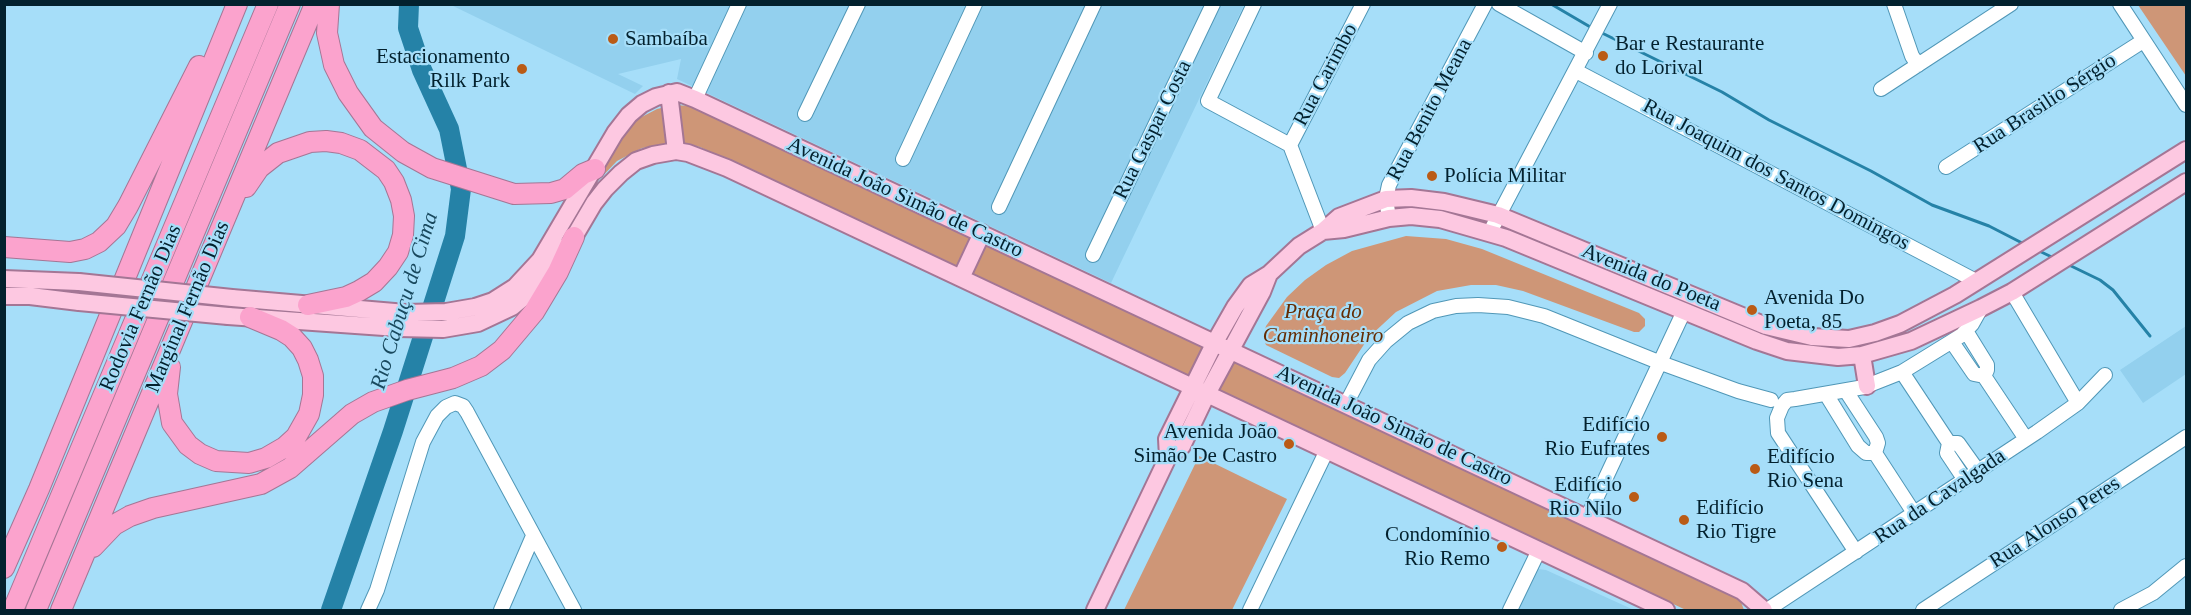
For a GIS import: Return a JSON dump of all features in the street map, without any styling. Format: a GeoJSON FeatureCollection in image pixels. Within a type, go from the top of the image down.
{"type":"FeatureCollection","features":[{"type":"Feature","properties":{"kind":"highway"},"geometry":{"type":"LineString","coordinates":[[4,568],[39,489],[237,4]]}},
{"type":"Feature","properties":{"kind":"highway","name":"Rodovia Fernão Dias"},"geometry":{"type":"LineString","coordinates":[[11,610],[268,4]]}},
{"type":"Feature","properties":{"kind":"highway","name":"Rodovia Fernão Dias"},"geometry":{"type":"LineString","coordinates":[[36,610],[290,4]]}},
{"type":"Feature","properties":{"kind":"highway","name":"Marginal Fernão Dias"},"geometry":{"type":"LineString","coordinates":[[61,610],[315,4]]}},
{"type":"Feature","properties":{"kind":"highway"},"geometry":{"type":"LineString","coordinates":[[329,4],[327,33],[334,65],[361,112],[386,140],[403,152],[432,168],[482,186],[514,194],[551,193],[565,189],[583,174],[595,170]]}},
{"type":"Feature","properties":{"kind":"highway"},"geometry":{"type":"LineString","coordinates":[[4,247],[70,252],[85,249],[99,242],[116,226],[141,183],[159,143],[218,32],[229,23]]}},
{"type":"Feature","properties":{"kind":"highway"},"geometry":{"type":"LineString","coordinates":[[226,216],[259,168],[278,153],[301,144],[326,141],[341,143],[360,150],[386,170],[401,200],[404,216],[403,235],[398,252],[374,282],[359,291],[346,297],[308,305]]}},
{"type":"Feature","properties":{"kind":"highway"},"geometry":{"type":"LineString","coordinates":[[82,560],[103,534],[130,516],[177,502],[237,491],[261,484],[290,468],[352,414],[373,402],[453,378],[481,366],[502,350],[516,335],[544,297],[574,237]]}},
{"type":"Feature","properties":{"kind":"highway"},"geometry":{"type":"LineString","coordinates":[[173,343],[168,381],[168,406],[172,423],[188,445],[216,461],[227,463],[249,463],[266,458],[285,447],[296,437],[304,424],[313,395],[312,376],[302,348],[292,337],[250,317]]}},
{"type":"Feature","properties":{"kind":"highway"},"geometry":{"type":"LineString","coordinates":[[11,610],[39,489]]}},
{"type":"Feature","properties":{"kind":"main road","name":"Avenida João Simão de Castro"},"geometry":{"type":"LineString","coordinates":[[669,93],[677,92],[695,99],[1346,404],[1742,591],[1766,610]]}},
{"type":"Feature","properties":{"kind":"main road"},"geometry":{"type":"LineString","coordinates":[[4,279],[79,282],[406,313],[446,312],[475,307],[493,301],[515,287],[540,260],[615,133],[629,115],[642,105],[669,93],[676,151]]}},
{"type":"Feature","properties":{"kind":"main road","name":"Avenida do Poeta"},"geometry":{"type":"LineString","coordinates":[[1095,610],[1168,457],[1167,439],[1199,390],[1222,346],[1262,292],[1269,274],[1299,246],[1323,231],[1339,217],[1386,199],[1411,198],[1444,202],[1498,215],[1766,326],[1812,337],[1850,339],[1875,333],[1920,315],[2187,150]]}},
{"type":"Feature","properties":{"kind":"main road"},"geometry":{"type":"LineString","coordinates":[[4,296],[30,296],[228,316],[398,328],[443,329],[478,323],[512,307],[542,278],[574,237],[594,202],[621,173],[636,161],[653,155],[676,151],[688,153],[721,165],[1666,610]]}},
{"type":"Feature","properties":{"kind":"main road","name":"Avenida do Poeta"},"geometry":{"type":"LineString","coordinates":[[1323,231],[1344,229],[1389,218],[1411,216],[1440,219],[1490,232],[1730,331],[1787,351],[1838,357],[1862,355],[1911,341],[2013,292],[2187,182]]}},
{"type":"Feature","properties":{"kind":"main road"},"geometry":{"type":"LineString","coordinates":[[2086,213],[2101,236]]}},
{"type":"Feature","properties":{"kind":"main road"},"geometry":{"type":"LineString","coordinates":[[961,278],[982,233]]}},
{"type":"Feature","properties":{"kind":"main road"},"geometry":{"type":"LineString","coordinates":[[1862,355],[1868,386]]}},
{"type":"Feature","properties":{"kind":"street"},"geometry":{"type":"LineString","coordinates":[[695,99],[740,4]]}},
{"type":"Feature","properties":{"kind":"street"},"geometry":{"type":"LineString","coordinates":[[805,114],[858,4]]}},
{"type":"Feature","properties":{"kind":"street"},"geometry":{"type":"LineString","coordinates":[[903,159],[975,4]]}},
{"type":"Feature","properties":{"kind":"street"},"geometry":{"type":"LineString","coordinates":[[999,207],[1094,4]]}},
{"type":"Feature","properties":{"kind":"street","name":"Rua Gaspar Costa"},"geometry":{"type":"LineString","coordinates":[[1093,255],[1213,4]]}},
{"type":"Feature","properties":{"kind":"street"},"geometry":{"type":"LineString","coordinates":[[1254,4],[1208,101],[1290,145],[1323,231]]}},
{"type":"Feature","properties":{"kind":"street","name":"Rua Carimbo"},"geometry":{"type":"LineString","coordinates":[[1290,145],[1363,4]]}},
{"type":"Feature","properties":{"kind":"street","name":"Rua Benito Meana"},"geometry":{"type":"LineString","coordinates":[[1389,218],[1386,199],[1389,185],[1485,4]]}},
{"type":"Feature","properties":{"kind":"street"},"geometry":{"type":"LineString","coordinates":[[1499,4],[1587,50]]}},
{"type":"Feature","properties":{"kind":"street"},"geometry":{"type":"LineString","coordinates":[[1490,232],[1610,4]]}},
{"type":"Feature","properties":{"kind":"street"},"geometry":{"type":"LineString","coordinates":[[1894,4],[1912,56],[1918,65]]}},
{"type":"Feature","properties":{"kind":"street"},"geometry":{"type":"LineString","coordinates":[[2120,4],[2187,105]]}},
{"type":"Feature","properties":{"kind":"street"},"geometry":{"type":"LineString","coordinates":[[1881,89],[2007,6]]}},
{"type":"Feature","properties":{"kind":"street","name":"Rua Brasilio Sérgio"},"geometry":{"type":"LineString","coordinates":[[1946,167],[2144,41]]}},
{"type":"Feature","properties":{"kind":"street","name":"Rua Joaquim dos Santos Domingos"},"geometry":{"type":"LineString","coordinates":[[1576,71],[1976,281]]}},
{"type":"Feature","properties":{"kind":"street"},"geometry":{"type":"LineString","coordinates":[[2013,292],[2078,403]]}},
{"type":"Feature","properties":{"kind":"street"},"geometry":{"type":"LineString","coordinates":[[1346,404],[1369,360],[1386,341],[1408,323],[1433,312],[1456,306],[1478,305],[1508,307],[1544,316],[1661,363],[1738,391],[1771,400]]}},
{"type":"Feature","properties":{"kind":"street"},"geometry":{"type":"LineString","coordinates":[[1856,552],[1778,433],[1778,412],[1787,400],[1868,386],[1902,372],[1966,331],[1981,308]]}},
{"type":"Feature","properties":{"kind":"street"},"geometry":{"type":"LineString","coordinates":[[1587,518],[1684,311]]}},
{"type":"Feature","properties":{"kind":"street"},"geometry":{"type":"LineString","coordinates":[[1966,331],[1987,365],[1984,376]]}},
{"type":"Feature","properties":{"kind":"street"},"geometry":{"type":"LineString","coordinates":[[1952,342],[1974,374],[1984,376],[2026,439]]}},
{"type":"Feature","properties":{"kind":"street"},"geometry":{"type":"LineString","coordinates":[[1902,372],[1949,443],[1947,453],[1965,480]]}},
{"type":"Feature","properties":{"kind":"street","name":"Rua da Cavalgada"},"geometry":{"type":"LineString","coordinates":[[1766,610],[2078,403],[2105,375]]}},
{"type":"Feature","properties":{"kind":"street"},"geometry":{"type":"LineString","coordinates":[[1846,391],[1876,437],[1878,443],[1875,453],[1914,513]]}},
{"type":"Feature","properties":{"kind":"street"},"geometry":{"type":"LineString","coordinates":[[1826,394],[1858,446],[1866,453],[1875,453]]}},
{"type":"Feature","properties":{"kind":"street"},"geometry":{"type":"LineString","coordinates":[[368,610],[429,428],[437,416],[450,405],[459,404],[467,412],[574,610]]}},
{"type":"Feature","properties":{"kind":"street","name":"Rua Alonso Peres"},"geometry":{"type":"LineString","coordinates":[[1923,610],[2187,437]]}},
{"type":"Feature","properties":{"kind":"street"},"geometry":{"type":"LineString","coordinates":[[1949,443],[1958,443],[1978,471]]}},
{"type":"Feature","properties":{"kind":"street"},"geometry":{"type":"LineString","coordinates":[[1250,610],[1328,450]]}},
{"type":"Feature","properties":{"kind":"street"},"geometry":{"type":"LineString","coordinates":[[501,610],[533,536]]}},
{"type":"Feature","properties":{"kind":"street"},"geometry":{"type":"LineString","coordinates":[[1510,610],[1539,550]]}},
{"type":"Feature","properties":{"kind":"street"},"geometry":{"type":"LineString","coordinates":[[2122,610],[2153,593],[2187,566]]}},
{"type":"Feature","properties":{"kind":"street"},"geometry":{"type":"LineString","coordinates":[[2143,610],[2153,593]]}},
{"type":"Feature","properties":{"kind":"shaded area"},"geometry":{"type":"Polygon","coordinates":[[[451,5],[1244,5],[1111,283],[677,79],[681,59],[618,74],[643,86],[635,94],[451,5]]]}},
{"type":"Feature","properties":{"kind":"shaded area"},"geometry":{"type":"Polygon","coordinates":[[[2186,326],[2186,374],[2143,403],[2120,370],[2186,326]]]}},
{"type":"Feature","properties":{"kind":"shaded area"},"geometry":{"type":"Polygon","coordinates":[[[1538,569],[1546,570],[1634,610],[1518,610],[1538,569]]]}},
{"type":"Feature","properties":{"kind":"green space"},"geometry":{"type":"Polygon","coordinates":[[[2138,5],[2186,5],[2186,76],[2138,5]]]}},
{"type":"Feature","properties":{"kind":"green space"},"geometry":{"type":"Polygon","coordinates":[[[674,105],[691,106],[1731,594],[1741,602],[1744,610],[1686,610],[700,147],[676,143],[642,148],[617,161],[594,185],[619,138],[634,121],[657,109],[674,105]]]}},
{"type":"Feature","properties":{"kind":"green space","name":"Praça do Caminhoneiro"},"geometry":{"type":"Polygon","coordinates":[[[1406,236],[1446,239],[1482,249],[1639,313],[1645,319],[1645,326],[1639,332],[1634,332],[1523,291],[1496,285],[1471,285],[1437,291],[1396,312],[1369,337],[1345,373],[1339,378],[1332,377],[1266,345],[1263,337],[1266,326],[1287,297],[1305,280],[1352,251],[1406,236]]]}},
{"type":"Feature","properties":{"kind":"green space"},"geometry":{"type":"Polygon","coordinates":[[[1199,456],[1287,499],[1232,610],[1124,610],[1199,456]]]}},
{"type":"Feature","properties":{"kind":"waterway","name":"Rio Cabuçu de Cima"},"geometry":{"type":"LineString","coordinates":[[331,610],[393,431],[455,236],[461,189],[449,129],[422,70],[408,28],[409,4]]}},
{"type":"Feature","properties":{"kind":"waterway"},"geometry":{"type":"LineString","coordinates":[[1551,4],[1592,28]]}},
{"type":"Feature","properties":{"kind":"waterway"},"geometry":{"type":"LineString","coordinates":[[1600,32],[1722,92],[1769,120],[1871,171],[1932,205],[1989,226],[2026,245]]}},
{"type":"Feature","properties":{"kind":"waterway"},"geometry":{"type":"LineString","coordinates":[[2037,250],[2056,259]]}},
{"type":"Feature","properties":{"kind":"waterway"},"geometry":{"type":"LineString","coordinates":[[2067,264],[2100,280],[2113,290],[2150,336]]}},
{"type":"Feature","properties":{"kind":"place","name":"Sambaíba"},"geometry":{"type":"Point","coordinates":[613,39]}},
{"type":"Feature","properties":{"kind":"place","name":"Bar e Restaurante do Lorival"},"geometry":{"type":"Point","coordinates":[1603,56]}},
{"type":"Feature","properties":{"kind":"place","name":"Estacionamento Rilk Park"},"geometry":{"type":"Point","coordinates":[522,69]}},
{"type":"Feature","properties":{"kind":"place","name":"Polícia Militar"},"geometry":{"type":"Point","coordinates":[1432,176]}},
{"type":"Feature","properties":{"kind":"place","name":"Avenida Do Poeta, 85"},"geometry":{"type":"Point","coordinates":[1752,310]}},
{"type":"Feature","properties":{"kind":"place","name":"Edifício Rio Eufrates"},"geometry":{"type":"Point","coordinates":[1662,437]}},
{"type":"Feature","properties":{"kind":"place","name":"Avenida João Simão De Castro"},"geometry":{"type":"Point","coordinates":[1289,444]}},
{"type":"Feature","properties":{"kind":"place","name":"Edifício Rio Sena"},"geometry":{"type":"Point","coordinates":[1755,469]}},
{"type":"Feature","properties":{"kind":"place","name":"Edifício Rio Nilo"},"geometry":{"type":"Point","coordinates":[1634,497]}},
{"type":"Feature","properties":{"kind":"place","name":"Edifício Rio Tigre"},"geometry":{"type":"Point","coordinates":[1684,520]}},
{"type":"Feature","properties":{"kind":"place","name":"Condomínio Rio Remo"},"geometry":{"type":"Point","coordinates":[1502,547]}}]}
